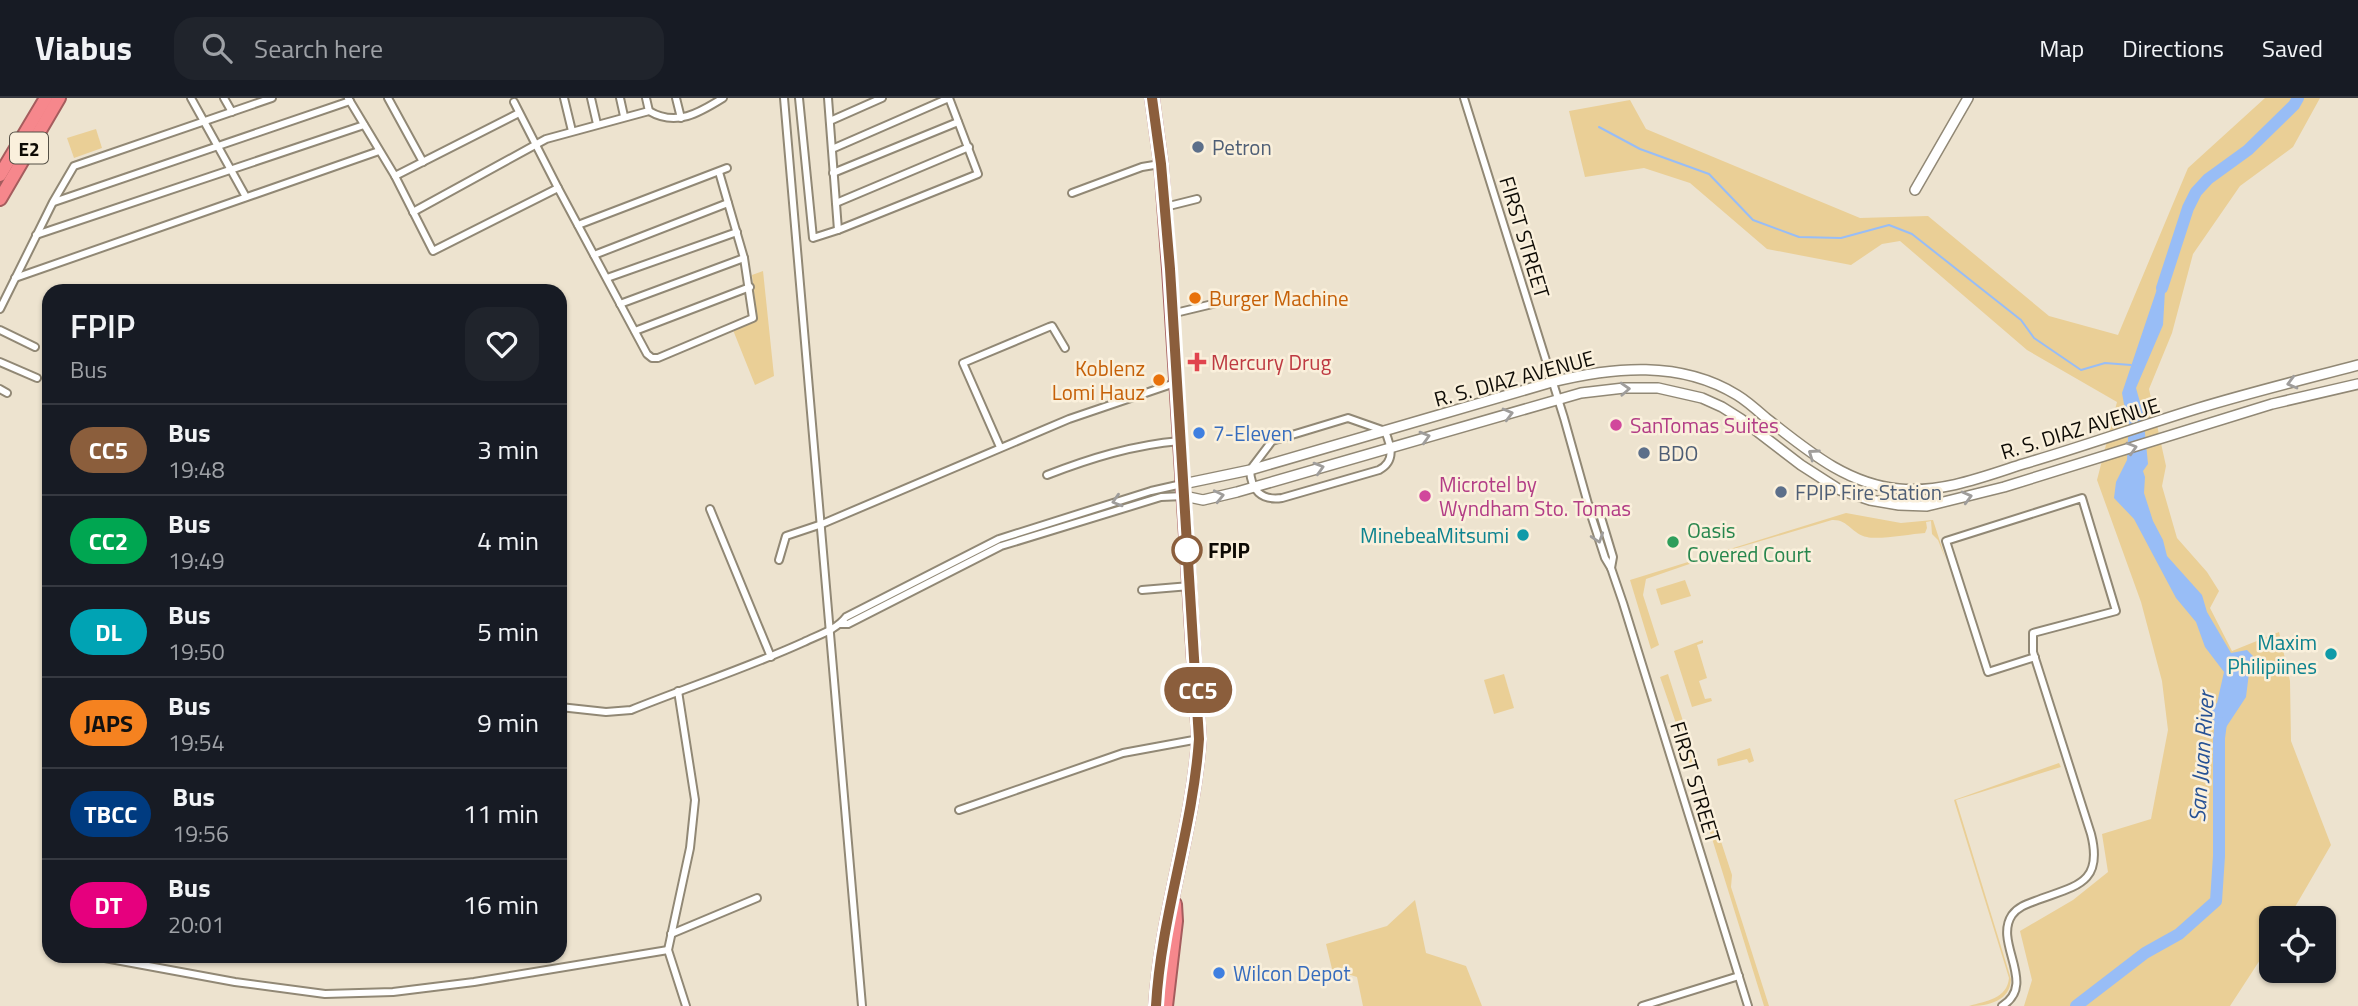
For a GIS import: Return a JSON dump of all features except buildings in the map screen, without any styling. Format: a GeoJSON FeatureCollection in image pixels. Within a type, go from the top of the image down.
{"type":"FeatureCollection","features":[{"type":"Feature","properties":{"kind":"highway","name":"E2"},"geometry":{"type":"LineString","coordinates":[[0,175],[46,98]]}},
{"type":"Feature","properties":{"kind":"highway","name":"E2"},"geometry":{"type":"LineString","coordinates":[[0,199],[59,98]]}},
{"type":"Feature","properties":{"kind":"highway"},"geometry":{"type":"LineString","coordinates":[[1152,98],[1161,164],[1199,739],[1175,887],[1166,922],[1156,1006]]}},
{"type":"Feature","properties":{"kind":"highway"},"geometry":{"type":"LineString","coordinates":[[1166,1006],[1176,921],[1175,887]]}},
{"type":"Feature","properties":{"kind":"street"},"geometry":{"type":"LineString","coordinates":[[191,98],[246,198]]}},
{"type":"Feature","properties":{"kind":"street"},"geometry":{"type":"LineString","coordinates":[[224,98],[232,112]]}},
{"type":"Feature","properties":{"kind":"street"},"geometry":{"type":"LineString","coordinates":[[0,309],[53,202],[74,166],[232,112],[256,101],[272,98]]}},
{"type":"Feature","properties":{"kind":"street"},"geometry":{"type":"LineString","coordinates":[[388,98],[423,162]]}},
{"type":"Feature","properties":{"kind":"street"},"geometry":{"type":"LineString","coordinates":[[564,98],[572,131]]}},
{"type":"Feature","properties":{"kind":"street"},"geometry":{"type":"LineString","coordinates":[[591,98],[597,124]]}},
{"type":"Feature","properties":{"kind":"street"},"geometry":{"type":"LineString","coordinates":[[620,98],[624,116]]}},
{"type":"Feature","properties":{"kind":"street"},"geometry":{"type":"LineString","coordinates":[[646,98],[649,111]]}},
{"type":"Feature","properties":{"kind":"street"},"geometry":{"type":"LineString","coordinates":[[676,98],[681,118]]}},
{"type":"Feature","properties":{"kind":"street"},"geometry":{"type":"LineString","coordinates":[[707,98],[709,107]]}},
{"type":"Feature","properties":{"kind":"street"},"geometry":{"type":"LineString","coordinates":[[413,212],[536,144],[572,131],[649,111],[666,119],[681,118],[709,107],[723,98]]}},
{"type":"Feature","properties":{"kind":"street"},"geometry":{"type":"LineString","coordinates":[[783,98],[862,1006]]}},
{"type":"Feature","properties":{"kind":"street"},"geometry":{"type":"LineString","coordinates":[[799,98],[813,238],[978,174],[949,98],[832,149]]}},
{"type":"Feature","properties":{"kind":"street"},"geometry":{"type":"LineString","coordinates":[[828,98],[838,230]]}},
{"type":"Feature","properties":{"kind":"street"},"geometry":{"type":"LineString","coordinates":[[830,121],[882,98]]}},
{"type":"Feature","properties":{"kind":"street","name":"FIRST STREET"},"geometry":{"type":"LineString","coordinates":[[1464,98],[1605,558],[1611,568],[1748,1006]]}},
{"type":"Feature","properties":{"kind":"street"},"geometry":{"type":"LineString","coordinates":[[1915,190],[1968,98]]}},
{"type":"Feature","properties":{"kind":"street"},"geometry":{"type":"LineString","coordinates":[[53,202],[349,99],[395,176],[433,251],[558,188]]}},
{"type":"Feature","properties":{"kind":"street"},"geometry":{"type":"LineString","coordinates":[[514,102],[620,304],[647,354],[652,358],[658,358],[753,317],[744,258],[719,172]]}},
{"type":"Feature","properties":{"kind":"street"},"geometry":{"type":"LineString","coordinates":[[395,176],[519,113]]}},
{"type":"Feature","properties":{"kind":"street"},"geometry":{"type":"LineString","coordinates":[[833,173],[958,122]]}},
{"type":"Feature","properties":{"kind":"street"},"geometry":{"type":"LineString","coordinates":[[36,236],[364,125]]}},
{"type":"Feature","properties":{"kind":"street"},"geometry":{"type":"LineString","coordinates":[[836,203],[969,147]]}},
{"type":"Feature","properties":{"kind":"street"},"geometry":{"type":"LineString","coordinates":[[15,278],[379,151]]}},
{"type":"Feature","properties":{"kind":"street"},"geometry":{"type":"LineString","coordinates":[[1072,193],[1142,167],[1161,164]]}},
{"type":"Feature","properties":{"kind":"street"},"geometry":{"type":"LineString","coordinates":[[578,225],[727,168]]}},
{"type":"Feature","properties":{"kind":"street"},"geometry":{"type":"LineString","coordinates":[[1164,207],[1197,199]]}},
{"type":"Feature","properties":{"kind":"street"},"geometry":{"type":"LineString","coordinates":[[594,255],[728,203]]}},
{"type":"Feature","properties":{"kind":"street"},"geometry":{"type":"LineString","coordinates":[[607,278],[737,232]]}},
{"type":"Feature","properties":{"kind":"street"},"geometry":{"type":"LineString","coordinates":[[620,304],[744,258]]}},
{"type":"Feature","properties":{"kind":"street"},"geometry":{"type":"LineString","coordinates":[[635,331],[750,287]]}},
{"type":"Feature","properties":{"kind":"street"},"geometry":{"type":"LineString","coordinates":[[1171,314],[1221,302]]}},
{"type":"Feature","properties":{"kind":"street"},"geometry":{"type":"LineString","coordinates":[[1000,447],[963,363],[1052,326],[1065,348]]}},
{"type":"Feature","properties":{"kind":"street"},"geometry":{"type":"LineString","coordinates":[[0,330],[35,347]]}},
{"type":"Feature","properties":{"kind":"street"},"geometry":{"type":"LineString","coordinates":[[0,362],[37,379]]}},
{"type":"Feature","properties":{"kind":"street","name":"R. S. DIAZ AVENUE"},"geometry":{"type":"LineString","coordinates":[[1183,490],[1552,383],[1622,369],[1661,370],[1698,379],[1737,395],[1810,453],[1845,475],[1873,485],[1900,489],[1941,488],[2200,408],[2358,365]]}},
{"type":"Feature","properties":{"kind":"street"},"geometry":{"type":"LineString","coordinates":[[779,560],[786,536],[822,524],[1083,414],[1176,383]]}},
{"type":"Feature","properties":{"kind":"street","name":"R. S. DIAZ AVENUE"},"geometry":{"type":"LineString","coordinates":[[1183,490],[1203,500],[1581,393],[1624,388],[1658,388],[1702,398],[1722,407],[1840,490],[1871,500],[1927,506],[2004,487],[2272,404],[2358,384]]}},
{"type":"Feature","properties":{"kind":"street"},"geometry":{"type":"LineString","coordinates":[[0,389],[8,393]]}},
{"type":"Feature","properties":{"kind":"street"},"geometry":{"type":"LineString","coordinates":[[1453,411],[1458,428]]}},
{"type":"Feature","properties":{"kind":"street"},"geometry":{"type":"LineString","coordinates":[[1342,419],[1352,419],[1385,431],[1391,447],[1391,457],[1387,466],[1373,472],[1277,499],[1264,498],[1254,487],[1250,470],[1272,440],[1342,419]]}},
{"type":"Feature","properties":{"kind":"street"},"geometry":{"type":"LineString","coordinates":[[1048,475],[1083,461],[1149,443],[1180,441]]}},
{"type":"Feature","properties":{"kind":"street"},"geometry":{"type":"LineString","coordinates":[[2000,471],[2004,487]]}},
{"type":"Feature","properties":{"kind":"street"},"geometry":{"type":"LineString","coordinates":[[1899,505],[1900,489]]}},
{"type":"Feature","properties":{"kind":"street"},"geometry":{"type":"LineString","coordinates":[[841,624],[848,624],[1001,547],[1183,490]]}},
{"type":"Feature","properties":{"kind":"street"},"geometry":{"type":"LineString","coordinates":[[567,708],[606,712],[631,710],[771,657],[829,631],[841,624],[846,617],[999,538],[1151,491],[1183,490]]}},
{"type":"Feature","properties":{"kind":"street"},"geometry":{"type":"LineString","coordinates":[[2003,1006],[2012,998],[2017,982],[2008,934],[2011,918],[2025,905],[2081,883],[2091,873],[2095,861],[2091,834],[2035,657],[2033,633],[2116,611],[2082,498],[1946,541],[1988,672],[2035,657]]}},
{"type":"Feature","properties":{"kind":"street"},"geometry":{"type":"LineString","coordinates":[[710,509],[771,657]]}},
{"type":"Feature","properties":{"kind":"street"},"geometry":{"type":"LineString","coordinates":[[1142,590],[1189,586]]}},
{"type":"Feature","properties":{"kind":"street"},"geometry":{"type":"LineString","coordinates":[[678,691],[695,800],[690,848],[668,950],[686,1006]]}},
{"type":"Feature","properties":{"kind":"street"},"geometry":{"type":"LineString","coordinates":[[958,810],[1123,754],[1199,739]]}},
{"type":"Feature","properties":{"kind":"street"},"geometry":{"type":"LineString","coordinates":[[671,934],[758,898]]}},
{"type":"Feature","properties":{"kind":"street"},"geometry":{"type":"LineString","coordinates":[[132,963],[246,984],[325,994],[393,992],[474,982],[668,950]]}},
{"type":"Feature","properties":{"kind":"street"},"geometry":{"type":"LineString","coordinates":[[1642,1006],[1739,976]]}},
{"type":"Feature","properties":{"kind":"shaded area"},"geometry":{"type":"Polygon","coordinates":[[[2265,98],[2320,98],[2293,147],[2240,186],[2193,254],[2172,333],[2149,389],[2166,466],[2162,486],[2177,538],[2207,572],[2219,591],[2210,608],[2232,651],[2279,632],[2290,681],[2291,741],[2331,845],[2296,906],[2259,906],[2259,961],[2230,1006],[2024,1006],[2032,980],[2020,931],[2073,900],[2108,872],[2102,834],[2151,819],[2168,730],[2162,681],[2141,602],[2097,480],[2117,402],[2027,350],[1900,241],[1882,244],[1851,265],[1767,249],[1690,183],[1644,168],[1585,177],[1569,111],[1630,100],[1646,129],[1860,218],[1928,216],[2049,316],[2118,335],[2188,168],[2265,98]]]}},
{"type":"Feature","properties":{"kind":"shaded area"},"geometry":{"type":"Polygon","coordinates":[[[96,129],[102,148],[74,158],[67,138],[96,129]]]}},
{"type":"Feature","properties":{"kind":"shaded area"},"geometry":{"type":"Polygon","coordinates":[[[763,271],[774,376],[755,385],[733,330],[757,319],[752,275],[763,271]]]}},
{"type":"Feature","properties":{"kind":"shaded area"},"geometry":{"type":"Polygon","coordinates":[[[1846,513],[1901,523],[1933,520],[1946,560],[1938,540],[1932,534],[1931,521],[1926,522],[1925,533],[1872,538],[1842,522],[1832,520],[1730,550],[1646,579],[1643,595],[1659,645],[1651,649],[1630,580],[1846,513]]]}},
{"type":"Feature","properties":{"kind":"shaded area"},"geometry":{"type":"Polygon","coordinates":[[[1685,580],[1691,596],[1661,605],[1656,589],[1685,580]]]}},
{"type":"Feature","properties":{"kind":"shaded area"},"geometry":{"type":"Polygon","coordinates":[[[1703,640],[1703,643],[1697,645],[1707,678],[1699,681],[1705,699],[1711,698],[1712,701],[1692,707],[1674,651],[1703,640]]]}},
{"type":"Feature","properties":{"kind":"shaded area"},"geometry":{"type":"Polygon","coordinates":[[[1504,674],[1514,708],[1494,714],[1484,680],[1504,674]]]}},
{"type":"Feature","properties":{"kind":"shaded area"},"geometry":{"type":"Polygon","coordinates":[[[1668,674],[1689,740],[1687,742],[1696,759],[1690,764],[1660,677],[1668,674]]]}},
{"type":"Feature","properties":{"kind":"shaded area"},"geometry":{"type":"Polygon","coordinates":[[[1750,748],[1754,761],[1749,763],[1747,759],[1718,766],[1717,759],[1750,748]]]}},
{"type":"Feature","properties":{"kind":"shaded area"},"geometry":{"type":"Polygon","coordinates":[[[2059,763],[2061,767],[1956,800],[2011,979],[2007,992],[1997,1001],[1969,1006],[2000,995],[2009,978],[1954,800],[2059,763]]]}},
{"type":"Feature","properties":{"kind":"shaded area"},"geometry":{"type":"Polygon","coordinates":[[[1713,817],[1732,875],[1731,887],[1769,1006],[1764,1006],[1706,819],[1713,817]]]}},
{"type":"Feature","properties":{"kind":"shaded area"},"geometry":{"type":"Polygon","coordinates":[[[1415,900],[1426,953],[1466,966],[1482,1006],[1363,1006],[1357,977],[1332,969],[1326,944],[1387,926],[1415,900]]]}},
{"type":"Feature","properties":{"kind":"water"},"geometry":{"type":"Polygon","coordinates":[[[2166,273],[2163,325],[2136,388],[2143,413],[2148,464],[2143,471],[2144,493],[2167,556],[2202,595],[2207,612],[2231,653],[2247,650],[2253,656],[2246,697],[2219,738],[2205,711],[2217,703],[2224,672],[2205,647],[2196,622],[2176,598],[2134,519],[2114,498],[2116,482],[2127,460],[2129,415],[2122,393],[2157,289],[2166,273]]]}},
{"type":"Feature","properties":{"kind":"waterway","name":"San Juan River"},"geometry":{"type":"LineString","coordinates":[[2162,288],[2188,208],[2196,192],[2208,179],[2248,150],[2298,98]]}},
{"type":"Feature","properties":{"kind":"waterway"},"geometry":{"type":"LineString","coordinates":[[1599,127],[1640,149],[1709,174],[1753,220],[1799,237],[1841,238],[1889,225],[1912,234],[2021,320],[2034,338],[2081,370],[2105,363],[2131,365]]}},
{"type":"Feature","properties":{"kind":"waterway","name":"San Juan River"},"geometry":{"type":"LineString","coordinates":[[2076,1006],[2145,953],[2179,934],[2216,901],[2221,723]]}},
{"type":"Feature","properties":{"kind":"bus line","name":"CC5"},"geometry":{"type":"LineString","coordinates":[[1152,98],[1170,269],[1199,708],[1198,754],[1175,887],[1166,922],[1156,1006]]}},
{"type":"Feature","properties":{"kind":"place","name":"Petron"},"geometry":{"type":"Point","coordinates":[1198,147]}},
{"type":"Feature","properties":{"kind":"place","name":"Burger Machine"},"geometry":{"type":"Point","coordinates":[1195,298]}},
{"type":"Feature","properties":{"kind":"place","name":"Mercury Drug"},"geometry":{"type":"Point","coordinates":[1197,362]}},
{"type":"Feature","properties":{"kind":"place","name":"Koblenz Lomi Hauz"},"geometry":{"type":"Point","coordinates":[1159,380]}},
{"type":"Feature","properties":{"kind":"place","name":"SanTomas Suites"},"geometry":{"type":"Point","coordinates":[1616,425]}},
{"type":"Feature","properties":{"kind":"place","name":"7-Eleven"},"geometry":{"type":"Point","coordinates":[1199,433]}},
{"type":"Feature","properties":{"kind":"place","name":"BDO"},"geometry":{"type":"Point","coordinates":[1644,453]}},
{"type":"Feature","properties":{"kind":"place","name":"FPIP Fire Station"},"geometry":{"type":"Point","coordinates":[1781,492]}},
{"type":"Feature","properties":{"kind":"place","name":"Microtel by Wyndham Sto. Tomas"},"geometry":{"type":"Point","coordinates":[1425,496]}},
{"type":"Feature","properties":{"kind":"place","name":"MinebeaMitsumi"},"geometry":{"type":"Point","coordinates":[1523,535]}},
{"type":"Feature","properties":{"kind":"place","name":"Oasis Covered Court"},"geometry":{"type":"Point","coordinates":[1673,542]}},
{"type":"Feature","properties":{"kind":"place","name":"FPIP"},"geometry":{"type":"Point","coordinates":[1187,550]}},
{"type":"Feature","properties":{"kind":"place","name":"Maxim Philipiines"},"geometry":{"type":"Point","coordinates":[2331,654]}},
{"type":"Feature","properties":{"kind":"place","name":"Wilcon Depot"},"geometry":{"type":"Point","coordinates":[1219,973]}}]}
